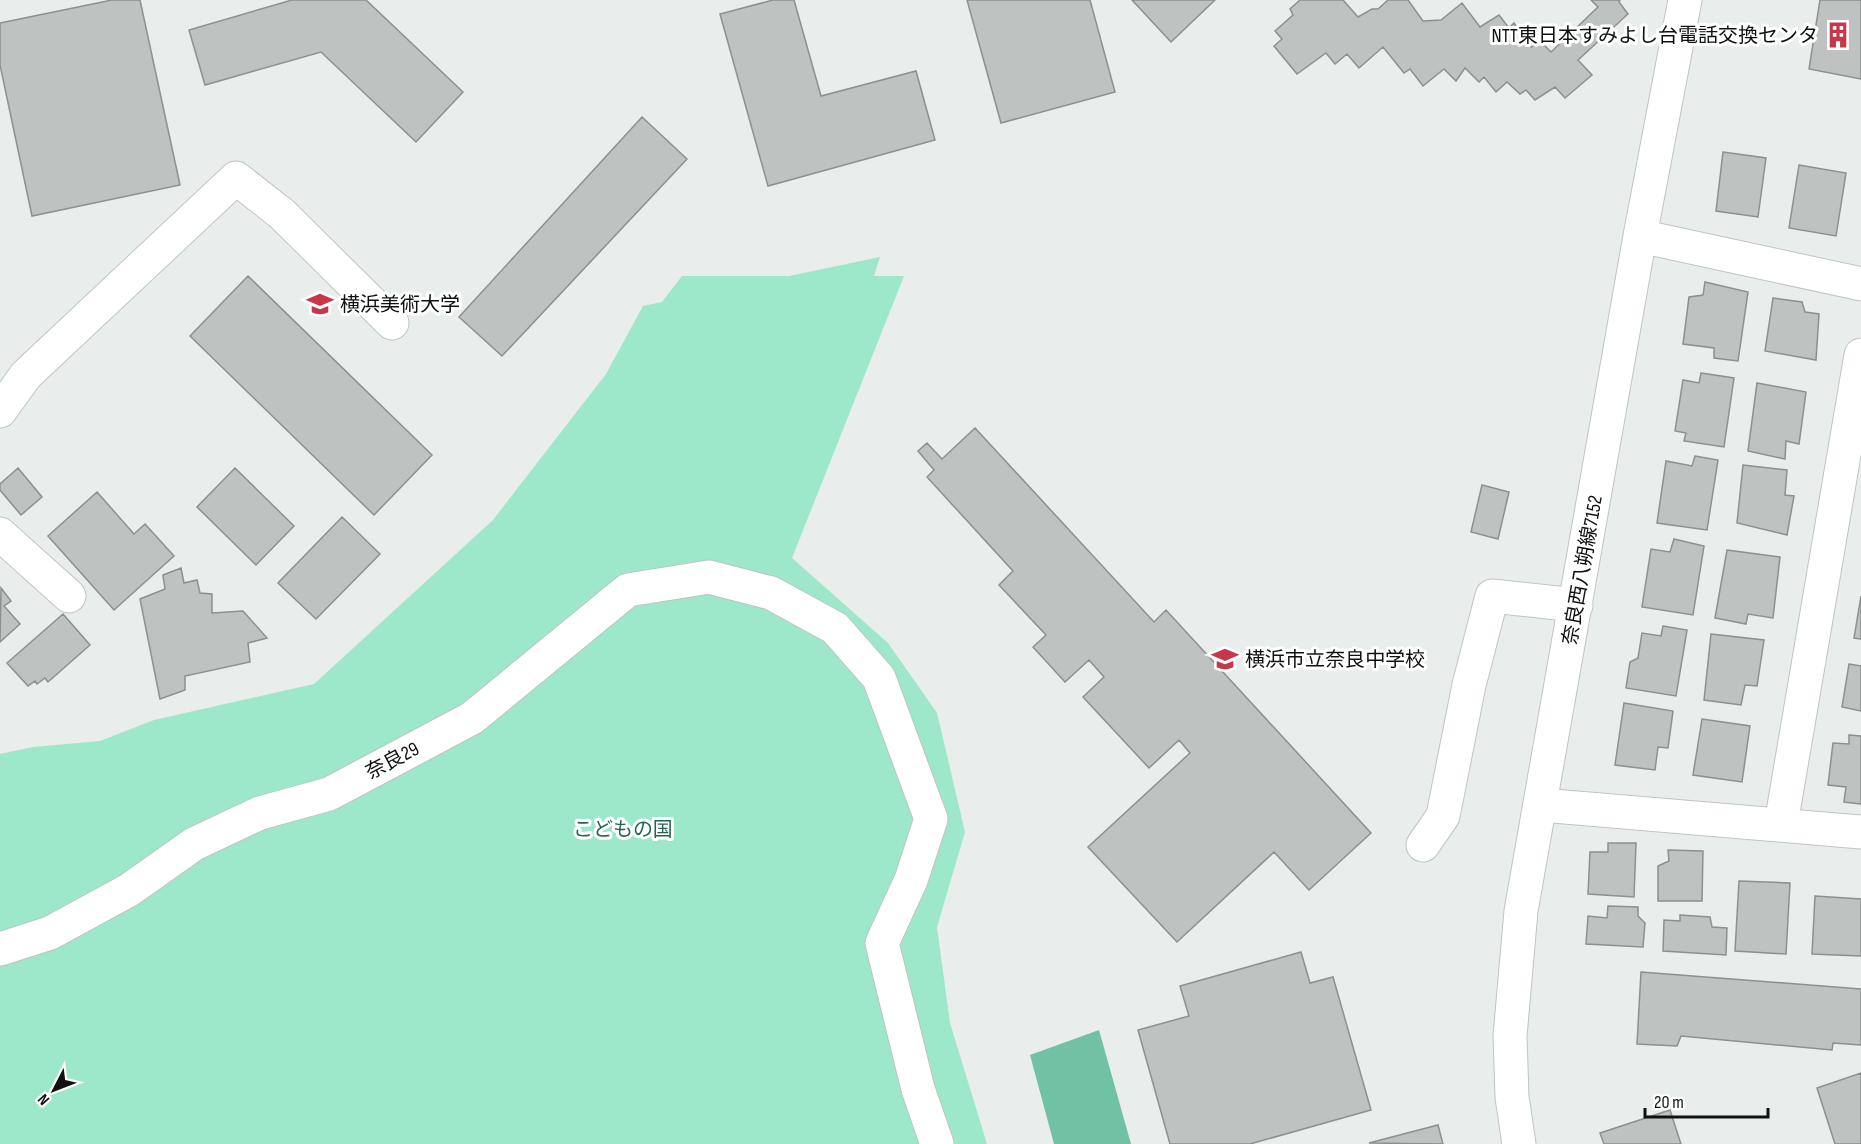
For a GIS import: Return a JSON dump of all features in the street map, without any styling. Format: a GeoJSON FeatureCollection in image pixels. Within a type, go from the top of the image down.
{"type":"FeatureCollection","features":[{"type":"Feature","properties":{"kind":"street","name":"奈良西八朔線7152"},"geometry":{"type":"LineString","coordinates":[[1519,1144],[1512,1097],[1510,1036],[1521,911],[1640,237],[1685,0]]}},
{"type":"Feature","properties":{"kind":"street"},"geometry":{"type":"LineString","coordinates":[[0,411],[26,375],[236,178],[282,214],[392,323]]}},
{"type":"Feature","properties":{"kind":"street"},"geometry":{"type":"LineString","coordinates":[[1640,237],[1861,284]]}},
{"type":"Feature","properties":{"kind":"street"},"geometry":{"type":"LineString","coordinates":[[1781,824],[1861,355]]}},
{"type":"Feature","properties":{"kind":"street"},"geometry":{"type":"LineString","coordinates":[[0,534],[69,596]]}},
{"type":"Feature","properties":{"kind":"street","name":"奈良29"},"geometry":{"type":"LineString","coordinates":[[0,949],[50,933],[129,890],[194,844],[260,813],[329,794],[472,718],[628,590],[709,577],[771,593],[835,628],[879,678],[931,819],[911,880],[882,942],[918,1089],[937,1144]]}},
{"type":"Feature","properties":{"kind":"street"},"geometry":{"type":"LineString","coordinates":[[1423,844],[1443,816],[1469,685],[1492,596],[1576,605]]}},
{"type":"Feature","properties":{"kind":"street"},"geometry":{"type":"LineString","coordinates":[[1541,805],[1861,831]]}},
{"type":"Feature","properties":{"kind":"green space","name":"こどもの国"},"geometry":{"type":"Polygon","coordinates":[[[880,257],[874,276],[904,276],[792,558],[888,643],[937,713],[965,832],[937,927],[950,1023],[987,1144],[0,1144],[0,754],[33,747],[100,741],[154,720],[314,684],[493,520],[606,374],[643,306],[662,302],[682,276],[789,276],[880,257]]]}},
{"type":"Feature","properties":{"kind":"shaded area"},"geometry":{"type":"Polygon","coordinates":[[[1099,1030],[1131,1144],[1054,1144],[1030,1055],[1099,1030]]]}},
{"type":"Feature","properties":{"kind":"building"},"geometry":{"type":"Polygon","coordinates":[[[112,0],[140,0],[180,185],[32,216],[0,65],[0,23],[112,0]]]}},
{"type":"Feature","properties":{"kind":"building"},"geometry":{"type":"Polygon","coordinates":[[[292,0],[366,0],[463,92],[416,142],[321,52],[205,85],[189,30],[292,0]]]}},
{"type":"Feature","properties":{"kind":"building"},"geometry":{"type":"Polygon","coordinates":[[[773,0],[794,0],[821,96],[916,71],[935,140],[768,186],[720,14],[773,0]]]}},
{"type":"Feature","properties":{"kind":"building"},"geometry":{"type":"Polygon","coordinates":[[[967,0],[1090,0],[1115,92],[1001,123],[967,0]]]}},
{"type":"Feature","properties":{"kind":"building"},"geometry":{"type":"Polygon","coordinates":[[[1132,0],[1215,0],[1171,42],[1132,0]]]}},
{"type":"Feature","properties":{"kind":"building"},"geometry":{"type":"Polygon","coordinates":[[[1300,0],[1343,0],[1358,17],[1372,9],[1378,9],[1388,0],[1408,0],[1423,21],[1441,20],[1462,3],[1480,27],[1499,15],[1509,28],[1514,23],[1531,47],[1541,42],[1551,52],[1598,7],[1591,0],[1620,0],[1619,2],[1628,14],[1578,60],[1592,75],[1565,98],[1555,87],[1535,100],[1526,90],[1520,94],[1507,82],[1496,92],[1484,77],[1479,82],[1465,68],[1456,81],[1444,69],[1423,86],[1410,69],[1404,73],[1383,47],[1359,68],[1347,54],[1335,64],[1326,53],[1297,74],[1274,46],[1282,39],[1275,31],[1293,15],[1290,9],[1300,0]]]}},
{"type":"Feature","properties":{"kind":"building","name":"NTT東日本すみよし台電話交換センタ"},"geometry":{"type":"Polygon","coordinates":[[[1820,0],[1861,0],[1861,79],[1809,69],[1820,0]]]}},
{"type":"Feature","properties":{"kind":"building"},"geometry":{"type":"Polygon","coordinates":[[[642,117],[687,159],[502,356],[459,317],[642,117]]]}},
{"type":"Feature","properties":{"kind":"building"},"geometry":{"type":"Polygon","coordinates":[[[1723,152],[1766,158],[1758,217],[1716,211],[1723,152]]]}},
{"type":"Feature","properties":{"kind":"building"},"geometry":{"type":"Polygon","coordinates":[[[1799,165],[1846,173],[1836,236],[1789,228],[1799,165]]]}},
{"type":"Feature","properties":{"kind":"building"},"geometry":{"type":"Polygon","coordinates":[[[248,276],[432,455],[374,515],[190,336],[248,276]]]}},
{"type":"Feature","properties":{"kind":"building"},"geometry":{"type":"Polygon","coordinates":[[[1705,282],[1748,292],[1738,361],[1714,358],[1714,348],[1683,344],[1689,297],[1703,295],[1705,282]]]}},
{"type":"Feature","properties":{"kind":"building"},"geometry":{"type":"Polygon","coordinates":[[[1773,298],[1802,302],[1805,312],[1819,314],[1816,360],[1765,351],[1773,298]]]}},
{"type":"Feature","properties":{"kind":"building"},"geometry":{"type":"Polygon","coordinates":[[[1701,373],[1734,378],[1724,447],[1684,441],[1686,433],[1675,431],[1683,380],[1699,383],[1701,373]]]}},
{"type":"Feature","properties":{"kind":"building"},"geometry":{"type":"Polygon","coordinates":[[[1757,383],[1806,392],[1799,444],[1786,441],[1785,459],[1748,451],[1757,383]]]}},
{"type":"Feature","properties":{"kind":"building"},"geometry":{"type":"Polygon","coordinates":[[[975,428],[1154,622],[1166,610],[1371,833],[1309,890],[1274,852],[1177,942],[1088,847],[1190,753],[1179,740],[1149,768],[1083,697],[1104,677],[1089,660],[1065,682],[1033,647],[1046,635],[999,585],[1013,571],[927,477],[934,470],[918,451],[927,443],[942,459],[975,428]]]}},
{"type":"Feature","properties":{"kind":"building"},"geometry":{"type":"Polygon","coordinates":[[[1695,456],[1718,460],[1707,530],[1657,523],[1666,461],[1692,466],[1695,456]]]}},
{"type":"Feature","properties":{"kind":"building"},"geometry":{"type":"Polygon","coordinates":[[[1743,465],[1787,470],[1785,495],[1794,496],[1787,535],[1737,523],[1743,465]]]}},
{"type":"Feature","properties":{"kind":"building"},"geometry":{"type":"Polygon","coordinates":[[[18,468],[42,497],[21,515],[0,490],[0,484],[18,468]]]}},
{"type":"Feature","properties":{"kind":"building"},"geometry":{"type":"Polygon","coordinates":[[[235,468],[294,526],[256,565],[197,507],[235,468]]]}},
{"type":"Feature","properties":{"kind":"building"},"geometry":{"type":"Polygon","coordinates":[[[1482,485],[1509,492],[1498,539],[1471,532],[1482,485]]]}},
{"type":"Feature","properties":{"kind":"building"},"geometry":{"type":"Polygon","coordinates":[[[97,492],[134,534],[145,524],[174,556],[114,610],[48,536],[97,492]]]}},
{"type":"Feature","properties":{"kind":"building"},"geometry":{"type":"Polygon","coordinates":[[[342,517],[380,554],[316,619],[278,583],[342,517]]]}},
{"type":"Feature","properties":{"kind":"building"},"geometry":{"type":"Polygon","coordinates":[[[1674,539],[1704,546],[1693,615],[1642,607],[1651,549],[1670,552],[1674,539]]]}},
{"type":"Feature","properties":{"kind":"building"},"geometry":{"type":"Polygon","coordinates":[[[1727,550],[1780,557],[1773,618],[1748,614],[1746,624],[1715,618],[1727,550]]]}},
{"type":"Feature","properties":{"kind":"building"},"geometry":{"type":"Polygon","coordinates":[[[181,568],[184,583],[197,580],[200,593],[212,594],[212,613],[243,611],[267,638],[248,643],[250,662],[185,676],[185,690],[160,699],[140,599],[165,589],[163,575],[181,568]]]}},
{"type":"Feature","properties":{"kind":"building"},"geometry":{"type":"Polygon","coordinates":[[[1,588],[11,601],[4,606],[20,624],[0,642],[1,588]]]}},
{"type":"Feature","properties":{"kind":"building"},"geometry":{"type":"Polygon","coordinates":[[[1861,596],[1861,639],[1854,638],[1861,596]]]}},
{"type":"Feature","properties":{"kind":"building"},"geometry":{"type":"Polygon","coordinates":[[[63,614],[90,645],[48,682],[45,678],[37,684],[35,681],[28,686],[7,663],[63,614]]]}},
{"type":"Feature","properties":{"kind":"building"},"geometry":{"type":"Polygon","coordinates":[[[1663,626],[1687,630],[1676,696],[1626,688],[1630,662],[1638,658],[1642,633],[1661,636],[1663,626]]]}},
{"type":"Feature","properties":{"kind":"building"},"geometry":{"type":"Polygon","coordinates":[[[1711,634],[1764,640],[1757,686],[1745,685],[1741,705],[1704,700],[1711,634]]]}},
{"type":"Feature","properties":{"kind":"building"},"geometry":{"type":"Polygon","coordinates":[[[1849,664],[1861,666],[1861,711],[1842,707],[1849,664]]]}},
{"type":"Feature","properties":{"kind":"building"},"geometry":{"type":"Polygon","coordinates":[[[1624,703],[1673,711],[1668,748],[1658,747],[1655,770],[1615,765],[1624,703]]]}},
{"type":"Feature","properties":{"kind":"building"},"geometry":{"type":"Polygon","coordinates":[[[1702,719],[1750,726],[1742,782],[1693,775],[1702,719]]]}},
{"type":"Feature","properties":{"kind":"building"},"geometry":{"type":"Polygon","coordinates":[[[1849,735],[1861,736],[1861,804],[1844,802],[1846,787],[1828,785],[1833,743],[1849,744],[1849,735]]]}},
{"type":"Feature","properties":{"kind":"building"},"geometry":{"type":"Polygon","coordinates":[[[1608,843],[1636,843],[1634,897],[1588,894],[1590,852],[1608,852],[1608,843]]]}},
{"type":"Feature","properties":{"kind":"building"},"geometry":{"type":"Polygon","coordinates":[[[1668,850],[1703,851],[1702,901],[1658,901],[1658,866],[1669,861],[1668,850]]]}},
{"type":"Feature","properties":{"kind":"building"},"geometry":{"type":"Polygon","coordinates":[[[1739,881],[1790,883],[1786,954],[1735,951],[1739,881]]]}},
{"type":"Feature","properties":{"kind":"building"},"geometry":{"type":"Polygon","coordinates":[[[1815,896],[1861,899],[1861,956],[1812,954],[1815,896]]]}},
{"type":"Feature","properties":{"kind":"building"},"geometry":{"type":"Polygon","coordinates":[[[1608,906],[1638,907],[1638,916],[1645,923],[1643,947],[1586,944],[1588,916],[1607,918],[1608,906]]]}},
{"type":"Feature","properties":{"kind":"building"},"geometry":{"type":"Polygon","coordinates":[[[1680,915],[1710,917],[1712,927],[1727,928],[1726,955],[1663,951],[1664,920],[1680,921],[1680,915]]]}},
{"type":"Feature","properties":{"kind":"building"},"geometry":{"type":"Polygon","coordinates":[[[1301,952],[1310,983],[1333,977],[1371,1110],[1250,1144],[1170,1144],[1138,1030],[1189,1016],[1180,986],[1301,952]]]}},
{"type":"Feature","properties":{"kind":"building"},"geometry":{"type":"Polygon","coordinates":[[[1641,972],[1861,989],[1861,1045],[1833,1043],[1832,1050],[1681,1036],[1677,1046],[1637,1044],[1641,972]]]}},
{"type":"Feature","properties":{"kind":"building"},"geometry":{"type":"Polygon","coordinates":[[[1861,1073],[1861,1144],[1835,1144],[1817,1088],[1861,1073]]]}},
{"type":"Feature","properties":{"kind":"building"},"geometry":{"type":"Polygon","coordinates":[[[1670,1110],[1681,1144],[1604,1144],[1600,1133],[1670,1110]]]}},
{"type":"Feature","properties":{"kind":"building"},"geometry":{"type":"Polygon","coordinates":[[[1438,1125],[1443,1144],[1369,1143],[1438,1125]]]}},
{"type":"Feature","properties":{"kind":"place","name":"NTT東日本すみよし台電話交換センタ"},"geometry":{"type":"Point","coordinates":[1838,35]}},
{"type":"Feature","properties":{"kind":"place","name":"横浜美術大学"},"geometry":{"type":"Point","coordinates":[320,304]}},
{"type":"Feature","properties":{"kind":"place","name":"横浜市立奈良中学校"},"geometry":{"type":"Point","coordinates":[1225,659]}}]}
